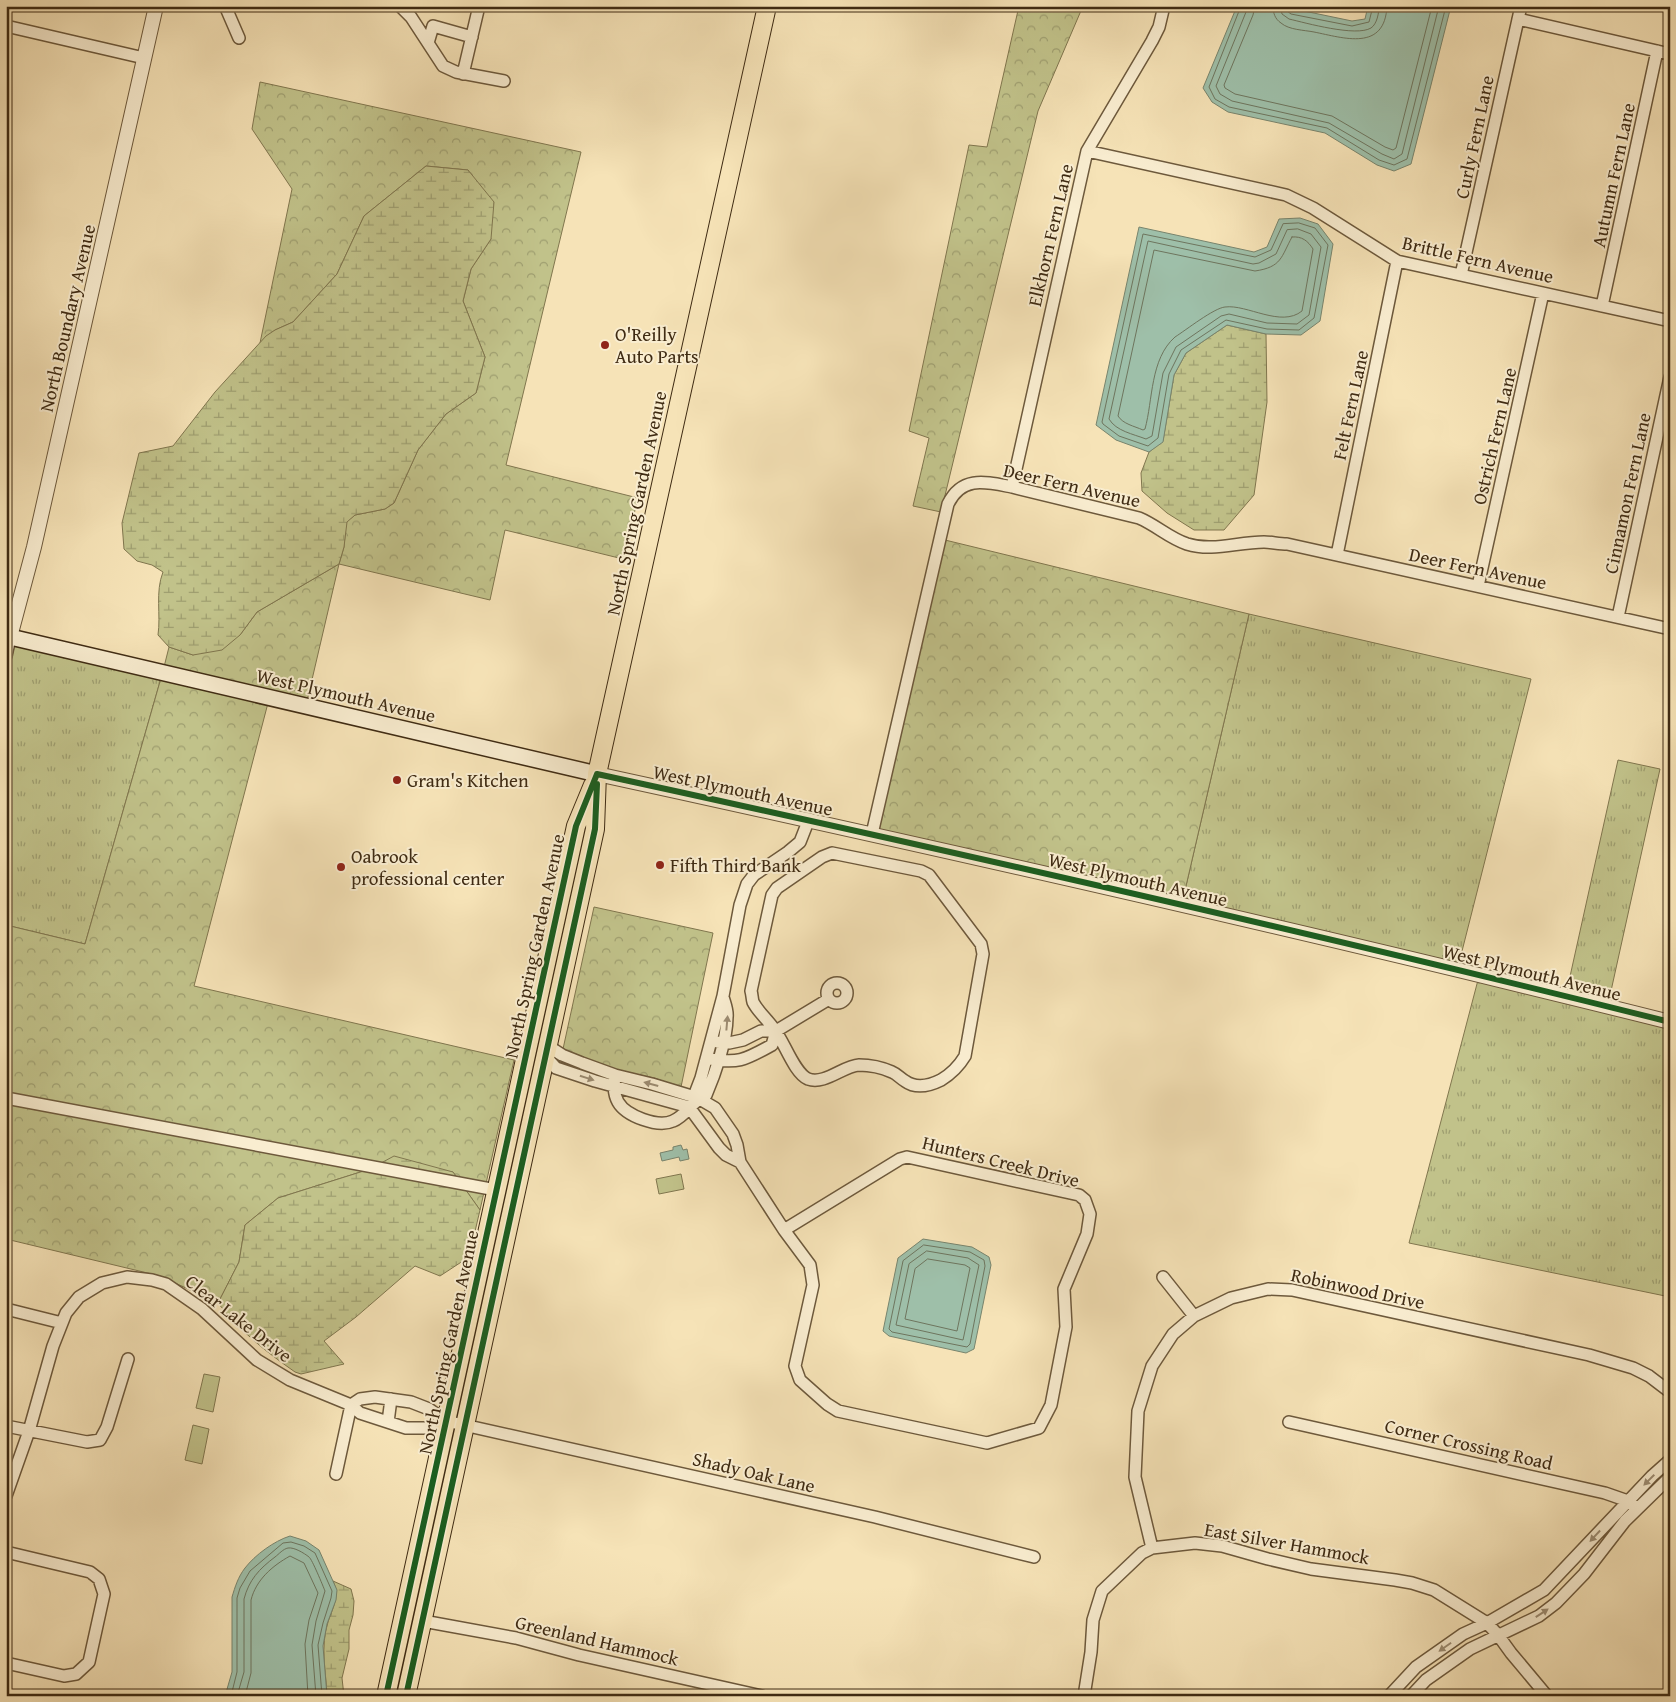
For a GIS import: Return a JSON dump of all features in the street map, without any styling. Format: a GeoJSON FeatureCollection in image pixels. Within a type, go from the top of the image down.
{"type":"FeatureCollection","features":[{"type":"Feature","properties":{"kind":"highway","name":"North Spring Garden Avenue"},"geometry":{"type":"LineString","coordinates":[[386,1696],[576,826],[597,774],[767,6]]}},
{"type":"Feature","properties":{"kind":"highway","name":"North Spring Garden Avenue"},"geometry":{"type":"LineString","coordinates":[[406,1696],[595,829],[597,774]]}},
{"type":"Feature","properties":{"kind":"highway"},"geometry":{"type":"LineString","coordinates":[[533,1023],[540,1053],[546,1051]]}},
{"type":"Feature","properties":{"kind":"highway"},"geometry":{"type":"LineString","coordinates":[[527,1051],[534,1062],[539,1086]]}},
{"type":"Feature","properties":{"kind":"main road","name":"West Plymouth Avenue"},"geometry":{"type":"LineString","coordinates":[[8,637],[597,774]]}},
{"type":"Feature","properties":{"kind":"street","name":"North Boundary Avenue"},"geometry":{"type":"LineString","coordinates":[[8,637],[34,547],[156,6]]}},
{"type":"Feature","properties":{"kind":"street"},"geometry":{"type":"LineString","coordinates":[[227,6],[226,8],[239,38]]}},
{"type":"Feature","properties":{"kind":"street"},"geometry":{"type":"LineString","coordinates":[[400,6],[410,16],[443,66],[463,74],[504,81]]}},
{"type":"Feature","properties":{"kind":"street"},"geometry":{"type":"LineString","coordinates":[[463,74],[479,6]]}},
{"type":"Feature","properties":{"kind":"street","name":"Elkhorn Fern Lane"},"geometry":{"type":"LineString","coordinates":[[1012,487],[1087,151],[1152,41],[1159,27],[1164,6]]}},
{"type":"Feature","properties":{"kind":"street","name":"Curly Fern Lane"},"geometry":{"type":"LineString","coordinates":[[1461,275],[1520,6]]}},
{"type":"Feature","properties":{"kind":"street"},"geometry":{"type":"LineString","coordinates":[[1518,19],[1670,54]]}},
{"type":"Feature","properties":{"kind":"street"},"geometry":{"type":"LineString","coordinates":[[6,26],[144,58]]}},
{"type":"Feature","properties":{"kind":"street"},"geometry":{"type":"LineString","coordinates":[[428,43],[433,26],[472,37]]}},
{"type":"Feature","properties":{"kind":"street","name":"Autumn Fern Lane"},"geometry":{"type":"LineString","coordinates":[[1602,306],[1657,51]]}},
{"type":"Feature","properties":{"kind":"street","name":"Brittle Fern Avenue"},"geometry":{"type":"LineString","coordinates":[[1087,151],[1286,196],[1313,208],[1398,261],[1670,321]]}},
{"type":"Feature","properties":{"kind":"street","name":"Felt Fern Lane"},"geometry":{"type":"LineString","coordinates":[[1337,556],[1398,261]]}},
{"type":"Feature","properties":{"kind":"street","name":"Ostrich Fern Lane"},"geometry":{"type":"LineString","coordinates":[[1478,586],[1544,293]]}},
{"type":"Feature","properties":{"kind":"street","name":"Cinnamon Fern Lane"},"geometry":{"type":"LineString","coordinates":[[1618,617],[1670,377]]}},
{"type":"Feature","properties":{"kind":"street","name":"Deer Fern Avenue"},"geometry":{"type":"LineString","coordinates":[[872,834],[948,504],[952,495],[959,488],[971,483],[1012,487],[1140,518],[1171,537],[1195,546],[1222,548],[1263,542],[1287,544],[1670,629]]}},
{"type":"Feature","properties":{"kind":"street"},"geometry":{"type":"LineString","coordinates":[[6,656],[8,637]]}},
{"type":"Feature","properties":{"kind":"street","name":"West Plymouth Avenue"},"geometry":{"type":"LineString","coordinates":[[597,774],[809,819],[1435,963],[1670,1022]]}},
{"type":"Feature","properties":{"kind":"street"},"geometry":{"type":"LineString","coordinates":[[712,1059],[710,1041],[722,996],[746,884],[754,875],[800,842],[809,819]]}},
{"type":"Feature","properties":{"kind":"street"},"geometry":{"type":"LineString","coordinates":[[832,852],[921,871],[929,875],[981,944],[983,954],[964,1056],[960,1064],[953,1071],[934,1083],[926,1086],[913,1085],[894,1072],[861,1065],[852,1066],[822,1079],[812,1080],[806,1078],[800,1072],[776,1031],[754,1003],[751,990],[772,895],[777,888],[832,852]]}},
{"type":"Feature","properties":{"kind":"street"},"geometry":{"type":"LineString","coordinates":[[614,1081],[616,1100],[621,1107],[657,1124],[667,1124],[676,1120],[698,1098],[696,1091],[701,1078],[723,1043],[728,1015],[722,996]]}},
{"type":"Feature","properties":{"kind":"street"},"geometry":{"type":"LineString","coordinates":[[710,1041],[723,1043],[739,1040],[762,1030],[776,1031],[829,999]]}},
{"type":"Feature","properties":{"kind":"street"},"geometry":{"type":"LineString","coordinates":[[712,1059],[733,1062],[747,1059],[772,1045],[776,1031]]}},
{"type":"Feature","properties":{"kind":"street"},"geometry":{"type":"LineString","coordinates":[[739,1040],[741,1060]]}},
{"type":"Feature","properties":{"kind":"street","name":"Hunters Creek Drive"},"geometry":{"type":"LineString","coordinates":[[546,1051],[556,1068],[614,1081],[689,1107],[719,1148],[726,1155],[740,1162]]}},
{"type":"Feature","properties":{"kind":"street","name":"Hunters Creek Drive"},"geometry":{"type":"LineString","coordinates":[[614,1081],[652,1084],[698,1098],[715,1108],[733,1134],[740,1162],[784,1230],[810,1265],[813,1284],[795,1366],[800,1380],[826,1404],[838,1411],[987,1443],[1040,1428],[1051,1405],[1066,1327],[1064,1289],[1086,1234],[1089,1221],[1090,1214],[1086,1200],[1079,1196],[907,1157],[900,1159],[784,1230]]}},
{"type":"Feature","properties":{"kind":"street"},"geometry":{"type":"LineString","coordinates":[[6,1098],[496,1190]]}},
{"type":"Feature","properties":{"kind":"street"},"geometry":{"type":"LineString","coordinates":[[704,1129],[721,1117]]}},
{"type":"Feature","properties":{"kind":"street"},"geometry":{"type":"LineString","coordinates":[[1163,1277],[1194,1316]]}},
{"type":"Feature","properties":{"kind":"street","name":"Clear Lake Drive"},"geometry":{"type":"LineString","coordinates":[[6,1496],[30,1431],[53,1346],[66,1313],[79,1297],[102,1282],[127,1278],[152,1280],[166,1284],[202,1309],[257,1360],[290,1380],[351,1405],[360,1413],[406,1428],[426,1428],[446,1421]]}},
{"type":"Feature","properties":{"kind":"street","name":"Robinwood Drive"},"geometry":{"type":"LineString","coordinates":[[1152,1548],[1135,1477],[1138,1411],[1152,1366],[1173,1334],[1194,1316],[1231,1298],[1268,1288],[1292,1290],[1589,1355],[1633,1368],[1649,1376],[1670,1392]]}},
{"type":"Feature","properties":{"kind":"street"},"geometry":{"type":"LineString","coordinates":[[6,1309],[62,1323]]}},
{"type":"Feature","properties":{"kind":"street"},"geometry":{"type":"LineString","coordinates":[[6,1426],[87,1442],[100,1440],[107,1427],[128,1359]]}},
{"type":"Feature","properties":{"kind":"street"},"geometry":{"type":"LineString","coordinates":[[336,1474],[351,1405],[360,1398],[376,1397],[411,1402],[429,1409],[446,1421],[466,1426]]}},
{"type":"Feature","properties":{"kind":"street"},"geometry":{"type":"LineString","coordinates":[[388,1422],[391,1399]]}},
{"type":"Feature","properties":{"kind":"street","name":"Corner Crossing Road"},"geometry":{"type":"LineString","coordinates":[[1289,1422],[1605,1492],[1633,1504]]}},
{"type":"Feature","properties":{"kind":"street","name":"Shady Oak Lane"},"geometry":{"type":"LineString","coordinates":[[466,1426],[874,1517],[1034,1557]]}},
{"type":"Feature","properties":{"kind":"street"},"geometry":{"type":"LineString","coordinates":[[1390,1696],[1416,1667],[1464,1634],[1544,1590],[1633,1504],[1670,1460]]}},
{"type":"Feature","properties":{"kind":"street"},"geometry":{"type":"LineString","coordinates":[[1410,1696],[1426,1680],[1470,1648],[1538,1616],[1556,1603],[1584,1574],[1625,1521],[1633,1504],[1670,1478]]}},
{"type":"Feature","properties":{"kind":"street","name":"East Silver Hammock"},"geometry":{"type":"LineString","coordinates":[[1084,1696],[1094,1620],[1102,1591],[1142,1553],[1152,1548],[1194,1543],[1222,1546],[1268,1560],[1311,1569],[1412,1583],[1434,1590],[1487,1623],[1547,1696]]}},
{"type":"Feature","properties":{"kind":"street"},"geometry":{"type":"LineString","coordinates":[[6,1552],[90,1572],[99,1579],[104,1594],[89,1662],[76,1674],[64,1676],[6,1663]]}},
{"type":"Feature","properties":{"kind":"street","name":"Greenland Hammock"},"geometry":{"type":"LineString","coordinates":[[422,1621],[516,1638],[579,1655],[762,1696]]}},
{"type":"Feature","properties":{"kind":"green space"},"geometry":{"type":"Polygon","coordinates":[[[1019,6],[1083,6],[1038,111],[941,512],[913,506],[929,438],[909,431],[969,145],[987,147],[1019,6]]]}},
{"type":"Feature","properties":{"kind":"green space"},"geometry":{"type":"Polygon","coordinates":[[[260,82],[581,152],[506,465],[638,498],[623,559],[505,530],[490,600],[339,564],[344,547],[346,522],[355,515],[385,509],[394,503],[418,450],[446,414],[476,393],[485,357],[463,301],[471,269],[491,239],[468,170],[426,166],[364,216],[337,274],[293,322],[275,330],[260,343],[292,189],[252,129],[260,82]]]}},
{"type":"Feature","properties":{"kind":"green space"},"geometry":{"type":"Polygon","coordinates":[[[426,166],[468,170],[494,202],[491,239],[471,269],[463,301],[485,357],[476,393],[446,414],[418,450],[394,503],[385,509],[355,515],[347,522],[344,547],[339,564],[257,612],[240,635],[222,650],[193,655],[169,647],[158,635],[159,587],[163,572],[152,565],[137,561],[124,549],[122,523],[139,453],[173,446],[215,392],[266,336],[293,322],[337,274],[364,216],[426,166]]]}},
{"type":"Feature","properties":{"kind":"green space"},"geometry":{"type":"Polygon","coordinates":[[[1227,325],[1266,334],[1267,402],[1254,495],[1224,530],[1194,530],[1167,513],[1142,491],[1141,473],[1149,452],[1163,441],[1174,375],[1186,353],[1227,325]]]}},
{"type":"Feature","properties":{"kind":"green space"},"geometry":{"type":"Polygon","coordinates":[[[945,540],[1249,614],[1183,899],[878,829],[945,540]]]}},
{"type":"Feature","properties":{"kind":"green space"},"geometry":{"type":"Polygon","coordinates":[[[339,564],[307,701],[164,667],[169,647],[193,655],[240,635],[257,612],[339,564]]]}},
{"type":"Feature","properties":{"kind":"green space"},"geometry":{"type":"Polygon","coordinates":[[[1249,614],[1531,679],[1459,963],[1183,899],[1249,614]]]}},
{"type":"Feature","properties":{"kind":"green space"},"geometry":{"type":"Polygon","coordinates":[[[15,644],[161,678],[85,944],[6,925],[6,681],[15,644]]]}},
{"type":"Feature","properties":{"kind":"green space"},"geometry":{"type":"Polygon","coordinates":[[[161,678],[268,703],[194,986],[514,1060],[480,1210],[453,1172],[370,1169],[278,1198],[245,1225],[239,1262],[218,1303],[160,1276],[6,1239],[6,925],[85,944],[161,678]]]}},
{"type":"Feature","properties":{"kind":"green space"},"geometry":{"type":"Polygon","coordinates":[[[1618,760],[1660,769],[1609,1000],[1567,990],[1618,760]]]}},
{"type":"Feature","properties":{"kind":"green space"},"geometry":{"type":"Polygon","coordinates":[[[594,907],[713,933],[681,1087],[654,1078],[616,1070],[563,1049],[594,907]]]}},
{"type":"Feature","properties":{"kind":"green space"},"geometry":{"type":"Polygon","coordinates":[[[1478,980],[1670,1027],[1670,1297],[1409,1243],[1478,980]]]}},
{"type":"Feature","properties":{"kind":"green space"},"geometry":{"type":"Polygon","coordinates":[[[394,1156],[453,1172],[480,1210],[469,1257],[440,1276],[415,1266],[356,1317],[324,1341],[344,1364],[301,1374],[295,1372],[254,1340],[218,1303],[239,1262],[245,1225],[278,1198],[370,1169],[394,1156]]]}},
{"type":"Feature","properties":{"kind":"green space"},"geometry":{"type":"Polygon","coordinates":[[[681,1174],[684,1189],[659,1194],[656,1179],[681,1174]]]}},
{"type":"Feature","properties":{"kind":"green space"},"geometry":{"type":"Polygon","coordinates":[[[204,1374],[220,1377],[213,1412],[196,1408],[204,1374]]]}},
{"type":"Feature","properties":{"kind":"green space"},"geometry":{"type":"Polygon","coordinates":[[[193,1425],[209,1429],[202,1464],[185,1460],[193,1425]]]}},
{"type":"Feature","properties":{"kind":"green space"},"geometry":{"type":"Polygon","coordinates":[[[333,1581],[351,1589],[354,1601],[349,1630],[349,1649],[342,1678],[344,1696],[327,1696],[324,1641],[336,1597],[333,1581]]]}},
{"type":"Feature","properties":{"kind":"water"},"geometry":{"type":"Polygon","coordinates":[[[1237,6],[1280,6],[1352,21],[1365,19],[1368,6],[1451,6],[1411,164],[1394,171],[1377,165],[1325,133],[1228,112],[1212,102],[1203,88],[1237,6]]]}},
{"type":"Feature","properties":{"kind":"water"},"geometry":{"type":"Polygon","coordinates":[[[1300,218],[1318,224],[1333,244],[1320,321],[1301,335],[1266,334],[1227,325],[1186,353],[1174,375],[1163,442],[1149,452],[1116,440],[1096,425],[1139,227],[1254,252],[1267,247],[1279,219],[1300,218]]]}},
{"type":"Feature","properties":{"kind":"water"},"geometry":{"type":"Polygon","coordinates":[[[681,1145],[683,1150],[687,1149],[689,1159],[680,1161],[679,1157],[662,1161],[660,1153],[673,1150],[673,1147],[681,1145]]]}},
{"type":"Feature","properties":{"kind":"water"},"geometry":{"type":"Polygon","coordinates":[[[923,1239],[972,1247],[989,1257],[991,1265],[974,1349],[966,1353],[889,1336],[883,1331],[898,1258],[923,1239]]]}},
{"type":"Feature","properties":{"kind":"water"},"geometry":{"type":"Polygon","coordinates":[[[290,1536],[306,1541],[319,1550],[337,1590],[323,1646],[327,1696],[225,1696],[232,1672],[232,1597],[237,1582],[245,1568],[259,1553],[290,1536]]]}},
{"type":"Feature","properties":{"kind":"cycle path"},"geometry":{"type":"LineString","coordinates":[[597,774],[1135,894],[1670,1022]]}},
{"type":"Feature","properties":{"kind":"cycle path"},"geometry":{"type":"LineString","coordinates":[[386,1696],[576,826],[597,774]]}},
{"type":"Feature","properties":{"kind":"cycle path"},"geometry":{"type":"LineString","coordinates":[[406,1696],[595,829],[597,784]]}},
{"type":"Feature","properties":{"kind":"place","name":"O'Reilly Auto Parts"},"geometry":{"type":"Point","coordinates":[605,345]}},
{"type":"Feature","properties":{"kind":"place","name":"Gram's Kitchen"},"geometry":{"type":"Point","coordinates":[397,780]}},
{"type":"Feature","properties":{"kind":"place","name":"Fifth Third Bank"},"geometry":{"type":"Point","coordinates":[660,865]}},
{"type":"Feature","properties":{"kind":"place","name":"Oabrook professional center"},"geometry":{"type":"Point","coordinates":[341,867]}}]}
